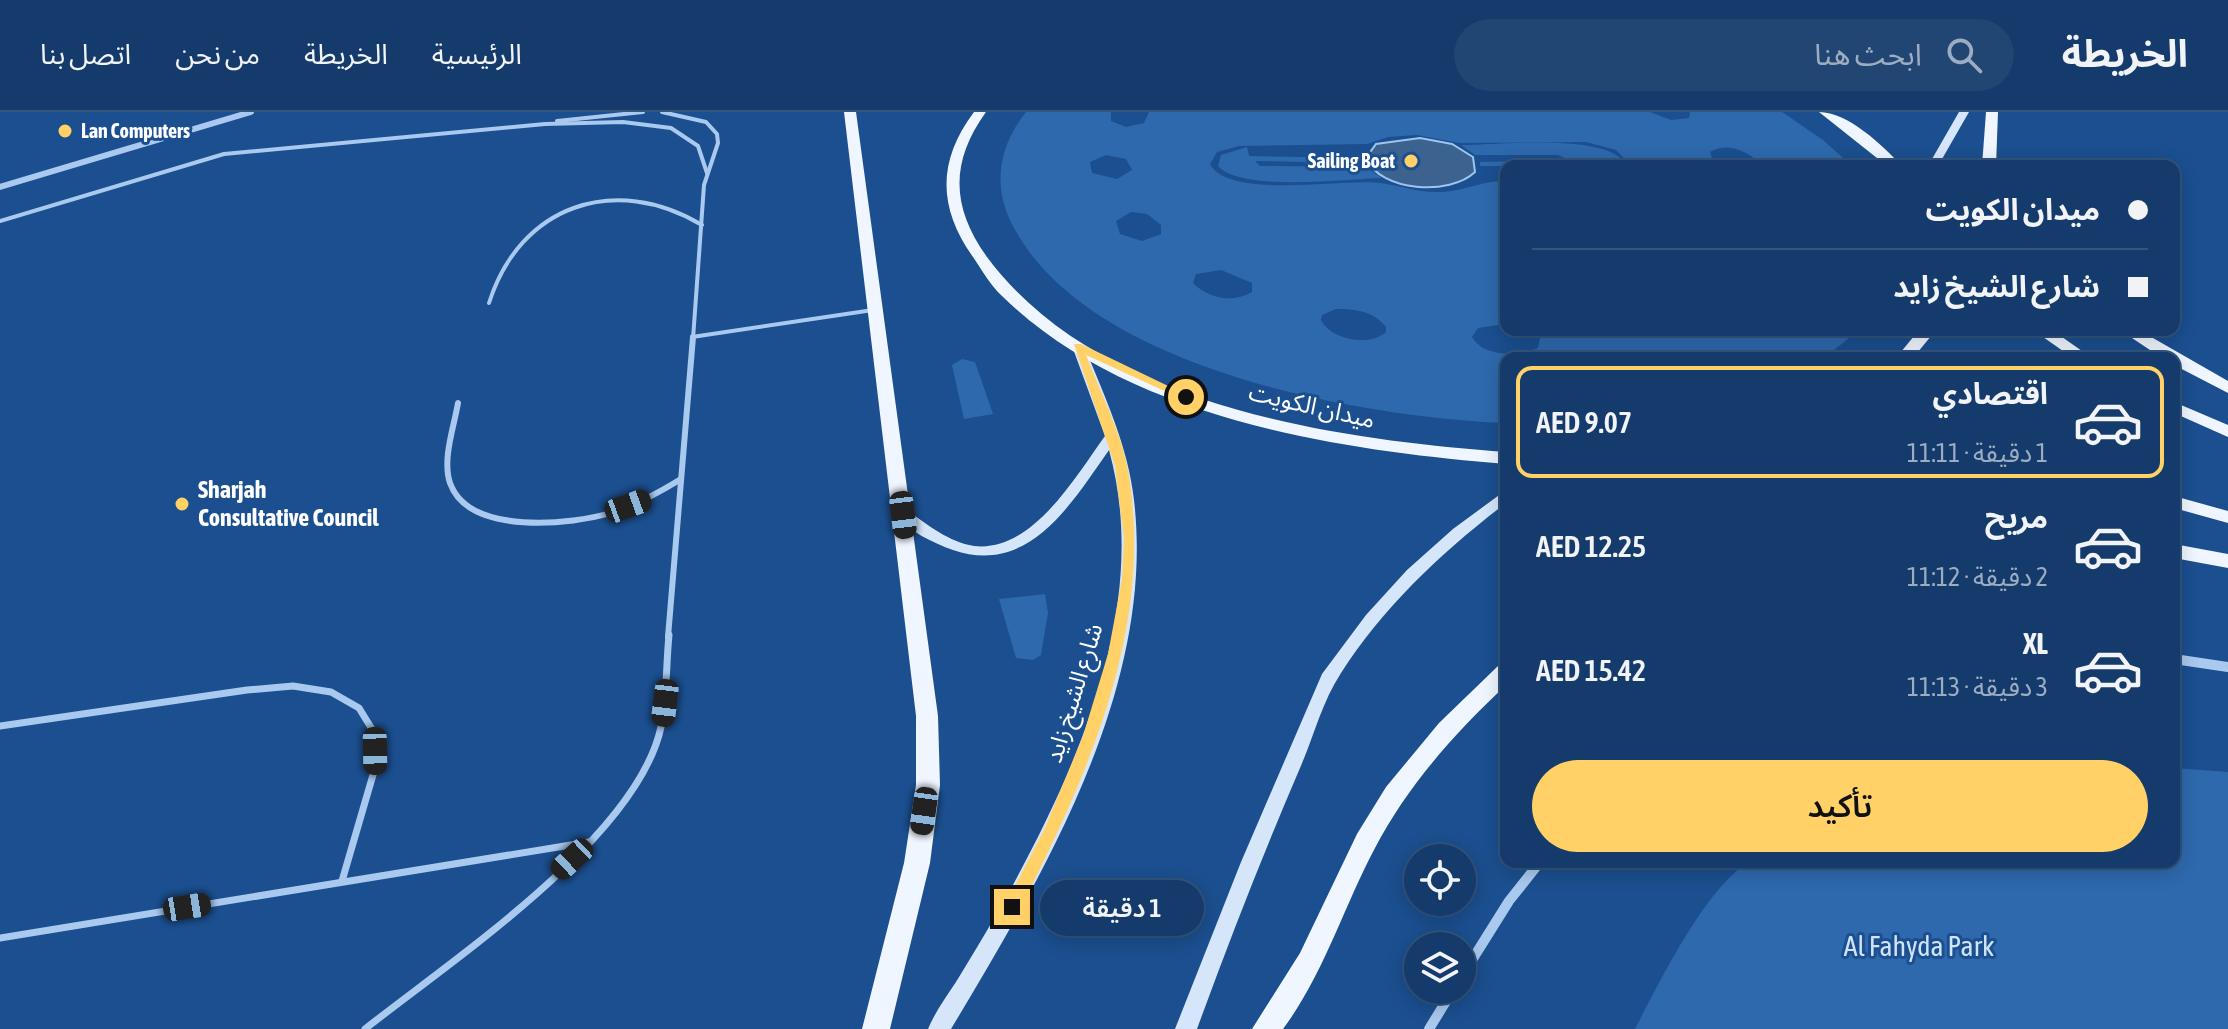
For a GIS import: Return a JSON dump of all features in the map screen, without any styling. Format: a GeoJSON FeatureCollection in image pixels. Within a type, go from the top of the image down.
{"type":"FeatureCollection","features":[{"type":"Feature","properties":{"kind":"main road"},"geometry":{"type":"LineString","coordinates":[[850,112],[927,716],[928,785],[914,878],[876,1029]]}},
{"type":"Feature","properties":{"kind":"main road"},"geometry":{"type":"LineString","coordinates":[[1825,112],[1858,134],[1888,160]]}},
{"type":"Feature","properties":{"kind":"main road"},"geometry":{"type":"LineString","coordinates":[[1936,160],[1964,112]]}},
{"type":"Feature","properties":{"kind":"main road"},"geometry":{"type":"LineString","coordinates":[[1989,160],[1992,112]]}},
{"type":"Feature","properties":{"kind":"main road","name":"ميدان الكويت"},"geometry":{"type":"LineString","coordinates":[[976,114],[961,142],[953,168],[952,196],[960,225],[975,255],[999,285],[1033,316],[1078,346],[1161,388],[1264,422],[1381,447],[1500,457]]}},
{"type":"Feature","properties":{"kind":"main road"},"geometry":{"type":"LineString","coordinates":[[1909,352],[1923,336]]}},
{"type":"Feature","properties":{"kind":"main road"},"geometry":{"type":"LineString","coordinates":[[2050,336],[2075,352]]}},
{"type":"Feature","properties":{"kind":"main road"},"geometry":{"type":"LineString","coordinates":[[2138,336],[2164,352]]}},
{"type":"Feature","properties":{"kind":"main road","name":"شارع الشيخ زايد"},"geometry":{"type":"LineString","coordinates":[[939,1029],[999,933],[1052,830],[1091,736],[1115,654],[1128,579],[1130,539],[1127,501],[1113,434],[1078,346]]}},
{"type":"Feature","properties":{"kind":"main road"},"geometry":{"type":"LineString","coordinates":[[2180,361],[2228,388]]}},
{"type":"Feature","properties":{"kind":"main road"},"geometry":{"type":"LineString","coordinates":[[2180,410],[2228,432]]}},
{"type":"Feature","properties":{"kind":"main road"},"geometry":{"type":"LineString","coordinates":[[903,515],[932,538],[948,546],[988,550],[1008,546],[1041,530],[1053,518],[1113,434]]}},
{"type":"Feature","properties":{"kind":"main road"},"geometry":{"type":"LineString","coordinates":[[1186,1029],[1279,795],[1333,670],[1376,614],[1420,567],[1466,525],[1500,500]]}},
{"type":"Feature","properties":{"kind":"main road"},"geometry":{"type":"LineString","coordinates":[[2180,504],[2228,517]]}},
{"type":"Feature","properties":{"kind":"main road"},"geometry":{"type":"LineString","coordinates":[[2180,552],[2228,561]]}},
{"type":"Feature","properties":{"kind":"main road"},"geometry":{"type":"LineString","coordinates":[[1266,1029],[1310,965],[1367,840],[1409,773],[1457,716],[1500,677]]}},
{"type":"Feature","properties":{"kind":"street"},"geometry":{"type":"LineString","coordinates":[[0,187],[251,112]]}},
{"type":"Feature","properties":{"kind":"street"},"geometry":{"type":"LineString","coordinates":[[2180,660],[2228,667]]}},
{"type":"Feature","properties":{"kind":"street"},"geometry":{"type":"LineString","coordinates":[[1476,954],[1509,901],[1535,868]]}},
{"type":"Feature","properties":{"kind":"street"},"geometry":{"type":"LineString","coordinates":[[1429,1029],[1444,1004]]}},
{"type":"Feature","properties":{"kind":"lane"},"geometry":{"type":"LineString","coordinates":[[545,124],[579,116],[643,112]]}},
{"type":"Feature","properties":{"kind":"lane"},"geometry":{"type":"LineString","coordinates":[[365,1029],[515,911],[591,842],[636,785],[661,728],[702,225],[707,173],[716,154],[717,133],[696,117],[662,112]]}},
{"type":"Feature","properties":{"kind":"lane"},"geometry":{"type":"LineString","coordinates":[[0,221],[224,154],[281,146],[545,124],[623,122],[671,128],[698,146],[707,173]]}},
{"type":"Feature","properties":{"kind":"lane"},"geometry":{"type":"LineString","coordinates":[[489,303],[495,282],[520,244],[536,226],[565,213],[630,201],[660,204],[684,212],[702,225]]}},
{"type":"Feature","properties":{"kind":"lane"},"geometry":{"type":"LineString","coordinates":[[692,337],[876,309]]}},
{"type":"Feature","properties":{"kind":"lane"},"geometry":{"type":"LineString","coordinates":[[458,403],[450,482],[460,502],[486,517],[525,522],[566,522],[608,514],[648,499],[681,479]]}},
{"type":"Feature","properties":{"kind":"lane"},"geometry":{"type":"LineString","coordinates":[[0,726],[247,690],[293,686],[331,692],[359,708],[375,734],[375,768],[342,881]]}},
{"type":"Feature","properties":{"kind":"lane"},"geometry":{"type":"LineString","coordinates":[[0,938],[591,842]]}},
{"type":"Feature","properties":{"kind":"green space"},"geometry":{"type":"Polygon","coordinates":[[[1026,112],[1111,112],[1111,121],[1126,127],[1144,123],[1149,112],[1650,112],[1671,120],[1689,118],[1690,112],[1782,112],[1823,140],[1845,160],[1755,160],[1739,150],[1727,148],[1710,152],[1713,160],[1625,160],[1616,150],[1586,142],[1459,143],[1417,135],[1388,137],[1367,144],[1239,146],[1217,152],[1210,164],[1221,175],[1262,185],[1364,182],[1441,192],[1500,182],[1500,325],[1478,328],[1472,337],[1485,349],[1500,353],[1500,423],[1377,410],[1305,396],[1232,376],[1162,349],[1099,315],[1048,274],[1012,224],[1002,195],[1001,180],[1004,152],[1026,112]],[[1106,155],[1090,162],[1092,173],[1117,179],[1132,170],[1126,159],[1106,155]],[[1131,212],[1116,221],[1120,234],[1142,241],[1161,234],[1161,225],[1147,214],[1131,212]],[[1221,270],[1196,274],[1193,283],[1221,298],[1236,298],[1252,292],[1252,283],[1221,270]],[[1336,309],[1322,315],[1321,320],[1342,337],[1370,339],[1386,332],[1386,327],[1376,317],[1364,312],[1336,309]]]}},
{"type":"Feature","properties":{"kind":"green space"},"geometry":{"type":"Polygon","coordinates":[[[1577,144],[1600,148],[1621,160],[1569,160],[1558,155],[1475,155],[1461,145],[1577,144]]]}},
{"type":"Feature","properties":{"kind":"green space"},"geometry":{"type":"Polygon","coordinates":[[[1247,147],[1249,156],[1361,158],[1362,163],[1255,161],[1260,166],[1365,167],[1382,178],[1271,181],[1230,174],[1218,166],[1221,155],[1247,147]]]}},
{"type":"Feature","properties":{"kind":"green space"},"geometry":{"type":"Polygon","coordinates":[[[1480,162],[1500,162],[1500,166],[1480,166],[1480,162]]]}},
{"type":"Feature","properties":{"kind":"green space"},"geometry":{"type":"Polygon","coordinates":[[[1538,336],[1852,336],[1832,352],[1524,352],[1538,348],[1540,338],[1538,336]]]}},
{"type":"Feature","properties":{"kind":"green space"},"geometry":{"type":"Polygon","coordinates":[[[962,359],[975,362],[993,414],[964,419],[952,365],[962,359]]]}},
{"type":"Feature","properties":{"kind":"green space"},"geometry":{"type":"Polygon","coordinates":[[[1045,594],[1048,613],[1041,655],[1033,660],[1016,658],[999,599],[1045,594]]]}},
{"type":"Feature","properties":{"kind":"green space","name":"Al Fahyda Park"},"geometry":{"type":"Polygon","coordinates":[[[2180,768],[2228,772],[2228,1029],[1635,1029],[1684,938],[1715,894],[1741,868],[2180,868],[2180,768]]]}},
{"type":"Feature","properties":{"kind":"shaded area"},"geometry":{"type":"Polygon","coordinates":[[[1420,138],[1452,144],[1473,157],[1475,172],[1449,185],[1416,187],[1385,178],[1366,158],[1376,144],[1420,138]]]}},
{"type":"Feature","properties":{"kind":"place","name":"Lan Computers"},"geometry":{"type":"Point","coordinates":[65,131]}},
{"type":"Feature","properties":{"kind":"place","name":"Sailing Boat"},"geometry":{"type":"Point","coordinates":[1411,161]}},
{"type":"Feature","properties":{"kind":"place","name":"Sharjah Consultative Council"},"geometry":{"type":"Point","coordinates":[182,504]}},
{"type":"Feature","properties":{"kind":"route"},"geometry":{"type":"LineString","coordinates":[[1012,907],[1052,830],[1091,736],[1115,654],[1128,579],[1130,539],[1121,466],[1113,434],[1078,346],[1116,367],[1186,397]]}}]}
